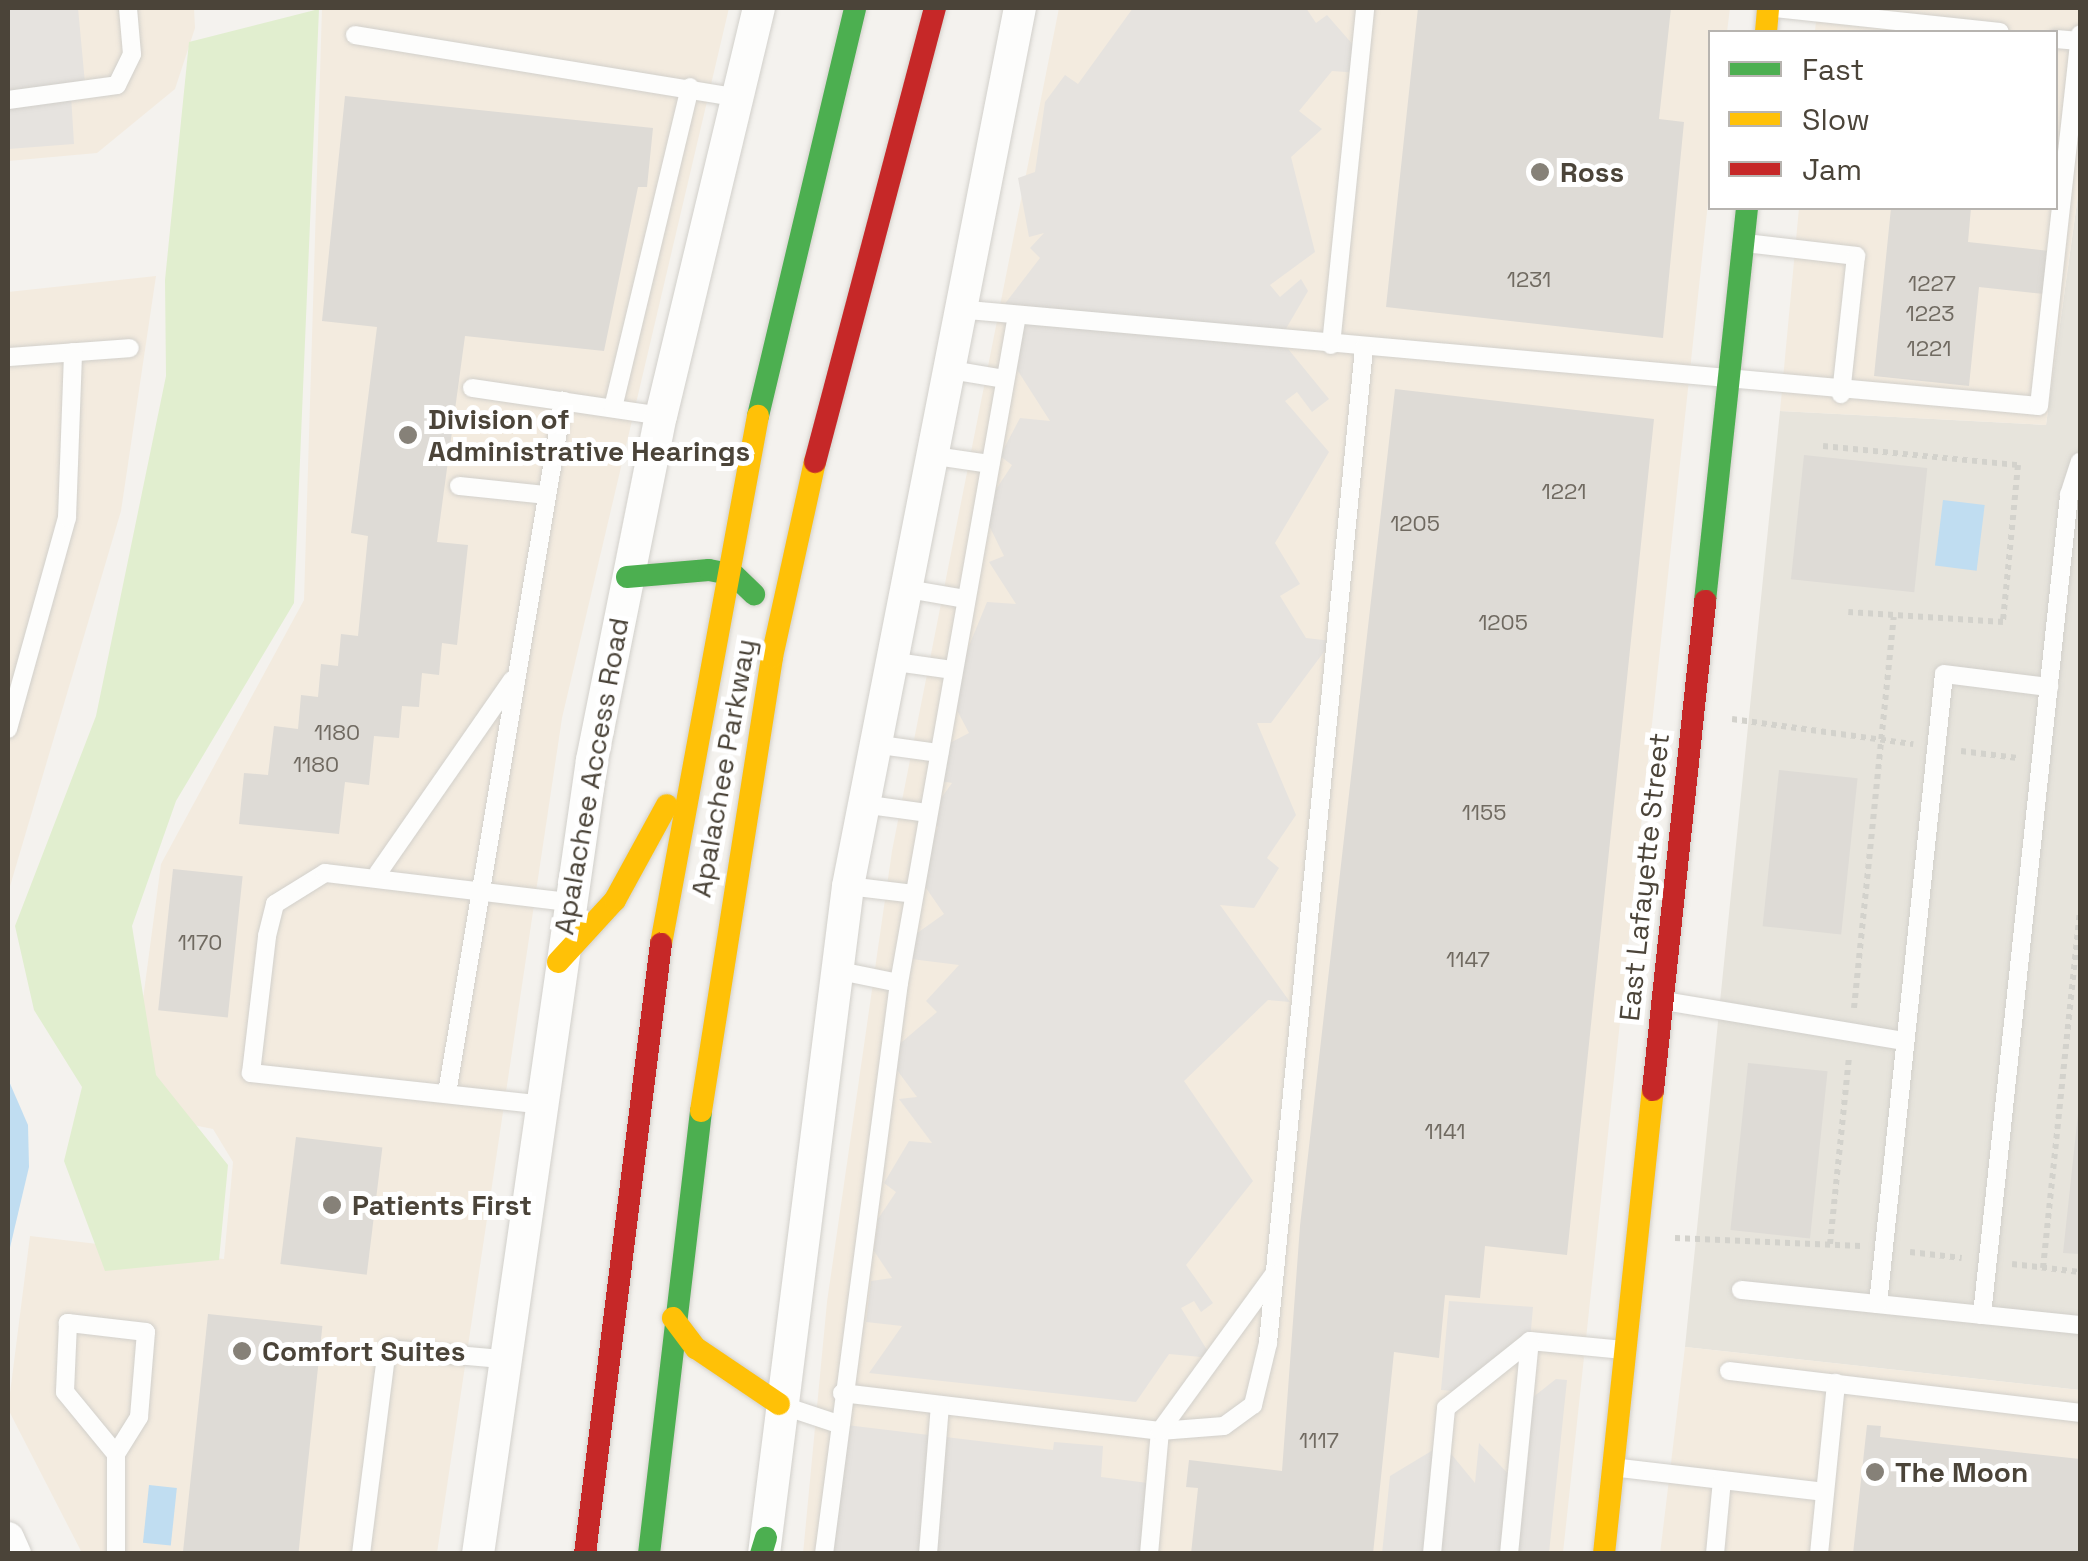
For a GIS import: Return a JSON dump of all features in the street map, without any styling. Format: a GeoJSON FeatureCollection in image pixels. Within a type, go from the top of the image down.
{"type":"FeatureCollection","features":[{"type":"Feature","properties":{"kind":"main road","name":"Apalachee Parkway"},"geometry":{"type":"LineString","coordinates":[[585,1554],[635,1104],[696,729],[726,572],[854,8]]}},
{"type":"Feature","properties":{"kind":"main road","name":"Apalachee Parkway"},"geometry":{"type":"LineString","coordinates":[[648,1554],[673,1318],[772,657],[833,382],[935,8]]}},
{"type":"Feature","properties":{"kind":"main road","name":"East Lafayette Street"},"geometry":{"type":"LineString","coordinates":[[1604,1554],[1747,210]]}},
{"type":"Feature","properties":{"kind":"main road"},"geometry":{"type":"LineString","coordinates":[[626,578],[680,568],[726,572],[758,600],[772,657]]}},
{"type":"Feature","properties":{"kind":"main road"},"geometry":{"type":"LineString","coordinates":[[558,962],[627,881],[696,729]]}},
{"type":"Feature","properties":{"kind":"main road"},"geometry":{"type":"LineString","coordinates":[[673,1318],[696,1348],[779,1404]]}},
{"type":"Feature","properties":{"kind":"street","name":"Apalachee Access Road"},"geometry":{"type":"LineString","coordinates":[[478,1554],[536,1104],[626,578],[759,8]]}},
{"type":"Feature","properties":{"kind":"street"},"geometry":{"type":"LineString","coordinates":[[764,1548],[779,1404],[848,886],[944,369],[1020,8]]}},
{"type":"Feature","properties":{"kind":"street"},"geometry":{"type":"LineString","coordinates":[[8,1538],[15,1554]]}},
{"type":"Feature","properties":{"kind":"lane"},"geometry":{"type":"LineString","coordinates":[[8,100],[118,85],[132,54],[128,8]]}},
{"type":"Feature","properties":{"kind":"lane"},"geometry":{"type":"LineString","coordinates":[[1331,345],[1366,8]]}},
{"type":"Feature","properties":{"kind":"lane"},"geometry":{"type":"LineString","coordinates":[[1772,8],[1981,30]]}},
{"type":"Feature","properties":{"kind":"lane"},"geometry":{"type":"LineString","coordinates":[[355,34],[736,97]]}},
{"type":"Feature","properties":{"kind":"lane"},"geometry":{"type":"LineString","coordinates":[[2058,200],[2080,38]]}},
{"type":"Feature","properties":{"kind":"lane"},"geometry":{"type":"LineString","coordinates":[[613,408],[690,87]]}},
{"type":"Feature","properties":{"kind":"lane"},"geometry":{"type":"LineString","coordinates":[[957,310],[1842,394],[2039,406],[2057,210]]}},
{"type":"Feature","properties":{"kind":"lane"},"geometry":{"type":"LineString","coordinates":[[1743,243],[1856,256],[1842,394]]}},
{"type":"Feature","properties":{"kind":"lane"},"geometry":{"type":"LineString","coordinates":[[824,1554],[838,1424],[899,982],[1016,315]]}},
{"type":"Feature","properties":{"kind":"lane"},"geometry":{"type":"LineString","coordinates":[[8,357],[130,348]]}},
{"type":"Feature","properties":{"kind":"lane"},"geometry":{"type":"LineString","coordinates":[[842,1394],[1160,1431],[1224,1426],[1253,1404],[1274,1274],[1364,348]]}},
{"type":"Feature","properties":{"kind":"lane"},"geometry":{"type":"LineString","coordinates":[[8,728],[66,518],[73,352]]}},
{"type":"Feature","properties":{"kind":"lane"},"geometry":{"type":"LineString","coordinates":[[944,369],[1005,380]]}},
{"type":"Feature","properties":{"kind":"lane"},"geometry":{"type":"LineString","coordinates":[[472,388],[661,416]]}},
{"type":"Feature","properties":{"kind":"lane"},"geometry":{"type":"LineString","coordinates":[[447,1093],[477,886],[563,401]]}},
{"type":"Feature","properties":{"kind":"lane"},"geometry":{"type":"LineString","coordinates":[[928,455],[990,464]]}},
{"type":"Feature","properties":{"kind":"lane"},"geometry":{"type":"LineString","coordinates":[[1982,1314],[2069,495],[2080,462]]}},
{"type":"Feature","properties":{"kind":"lane"},"geometry":{"type":"LineString","coordinates":[[458,486],[546,495]]}},
{"type":"Feature","properties":{"kind":"lane"},"geometry":{"type":"LineString","coordinates":[[902,588],[966,600]]}},
{"type":"Feature","properties":{"kind":"lane"},"geometry":{"type":"LineString","coordinates":[[889,661],[954,670]]}},
{"type":"Feature","properties":{"kind":"lane"},"geometry":{"type":"LineString","coordinates":[[1878,1304],[1944,674],[2050,687]]}},
{"type":"Feature","properties":{"kind":"lane"},"geometry":{"type":"LineString","coordinates":[[378,873],[515,675]]}},
{"type":"Feature","properties":{"kind":"lane"},"geometry":{"type":"LineString","coordinates":[[873,744],[939,753]]}},
{"type":"Feature","properties":{"kind":"lane"},"geometry":{"type":"LineString","coordinates":[[862,804],[928,812]]}},
{"type":"Feature","properties":{"kind":"lane"},"geometry":{"type":"LineString","coordinates":[[536,1104],[251,1073],[276,904],[325,873],[378,873],[568,902]]}},
{"type":"Feature","properties":{"kind":"lane"},"geometry":{"type":"LineString","coordinates":[[848,886],[914,894]]}},
{"type":"Feature","properties":{"kind":"lane"},"geometry":{"type":"LineString","coordinates":[[835,970],[899,982]]}},
{"type":"Feature","properties":{"kind":"lane"},"geometry":{"type":"LineString","coordinates":[[1661,1000],[1905,1041]]}},
{"type":"Feature","properties":{"kind":"lane"},"geometry":{"type":"LineString","coordinates":[[1149,1554],[1160,1431],[1274,1274]]}},
{"type":"Feature","properties":{"kind":"lane"},"geometry":{"type":"LineString","coordinates":[[1740,1290],[2080,1324]]}},
{"type":"Feature","properties":{"kind":"lane"},"geometry":{"type":"LineString","coordinates":[[116,1454],[64,1392],[68,1322],[146,1332],[139,1417],[116,1454],[116,1554]]}},
{"type":"Feature","properties":{"kind":"lane"},"geometry":{"type":"LineString","coordinates":[[1432,1554],[1446,1408],[1530,1341],[1624,1350]]}},
{"type":"Feature","properties":{"kind":"lane"},"geometry":{"type":"LineString","coordinates":[[1509,1554],[1530,1341]]}},
{"type":"Feature","properties":{"kind":"lane"},"geometry":{"type":"LineString","coordinates":[[361,1554],[387,1348],[502,1359]]}},
{"type":"Feature","properties":{"kind":"lane"},"geometry":{"type":"LineString","coordinates":[[1729,1371],[2080,1413]]}},
{"type":"Feature","properties":{"kind":"lane"},"geometry":{"type":"LineString","coordinates":[[1819,1554],[1836,1384]]}},
{"type":"Feature","properties":{"kind":"lane"},"geometry":{"type":"LineString","coordinates":[[779,1404],[838,1424]]}},
{"type":"Feature","properties":{"kind":"lane"},"geometry":{"type":"LineString","coordinates":[[928,1554],[940,1405]]}},
{"type":"Feature","properties":{"kind":"lane"},"geometry":{"type":"LineString","coordinates":[[1612,1467],[1825,1492]]}},
{"type":"Feature","properties":{"kind":"lane"},"geometry":{"type":"LineString","coordinates":[[1715,1554],[1722,1480]]}},
{"type":"Feature","properties":{"kind":"path"},"geometry":{"type":"LineString","coordinates":[[1823,446],[2018,465],[2003,622],[1848,612]]}},
{"type":"Feature","properties":{"kind":"path"},"geometry":{"type":"LineString","coordinates":[[1854,1014],[1894,616]]}},
{"type":"Feature","properties":{"kind":"path"},"geometry":{"type":"LineString","coordinates":[[1728,718],[1914,744]]}},
{"type":"Feature","properties":{"kind":"path"},"geometry":{"type":"LineString","coordinates":[[1958,750],[2020,758]]}},
{"type":"Feature","properties":{"kind":"path"},"geometry":{"type":"LineString","coordinates":[[2044,1268],[2080,911]]}},
{"type":"Feature","properties":{"kind":"path"},"geometry":{"type":"LineString","coordinates":[[1830,1244],[1849,1055]]}},
{"type":"Feature","properties":{"kind":"path"},"geometry":{"type":"LineString","coordinates":[[1672,1238],[1862,1246]]}},
{"type":"Feature","properties":{"kind":"path"},"geometry":{"type":"LineString","coordinates":[[1904,1251],[1968,1259]]}},
{"type":"Feature","properties":{"kind":"path"},"geometry":{"type":"LineString","coordinates":[[2012,1264],[2080,1272]]}},
{"type":"Feature","properties":{"kind":"shaded area"},"geometry":{"type":"Polygon","coordinates":[[[8,8],[194,8],[195,28],[175,89],[97,153],[8,161],[8,8]]]}},
{"type":"Feature","properties":{"kind":"shaded area"},"geometry":{"type":"Polygon","coordinates":[[[8,8],[78,8],[86,94],[71,95],[74,144],[8,149],[8,8]]]}},
{"type":"Feature","properties":{"kind":"shaded area"},"geometry":{"type":"Polygon","coordinates":[[[322,8],[729,8],[562,718],[437,1553],[82,1553],[8,1409],[30,1236],[224,1259],[233,1162],[213,1129],[128,1112],[161,864],[304,600],[322,8]]]}},
{"type":"Feature","properties":{"kind":"shaded area"},"geometry":{"type":"Polygon","coordinates":[[[1059,8],[1730,8],[1727,30],[1708,30],[1708,203],[1563,1553],[803,1554],[827,1302],[892,851],[1059,8]]]}},
{"type":"Feature","properties":{"kind":"shaded area"},"geometry":{"type":"Polygon","coordinates":[[[1133,8],[1306,8],[1316,23],[1327,15],[1361,54],[1359,73],[1332,71],[1299,111],[1322,129],[1291,157],[1315,252],[1270,285],[1280,297],[1301,279],[1308,291],[1280,339],[1329,399],[1312,412],[1297,392],[1285,401],[1329,452],[1275,543],[1300,584],[1280,596],[1306,638],[1332,641],[1271,723],[1257,723],[1296,815],[1267,858],[1279,868],[1254,908],[1220,905],[1290,1002],[1268,1000],[1184,1081],[1253,1181],[1186,1265],[1213,1303],[1201,1312],[1194,1301],[1181,1308],[1212,1358],[1169,1354],[1136,1402],[869,1373],[902,1326],[866,1322],[871,1281],[892,1278],[874,1251],[878,1219],[896,1192],[884,1183],[909,1141],[932,1143],[899,1099],[917,1097],[894,1066],[896,1047],[937,1012],[926,1001],[959,965],[903,958],[906,941],[944,914],[917,875],[938,827],[927,818],[952,783],[934,780],[940,748],[969,733],[949,695],[987,602],[1016,604],[989,562],[1004,556],[982,511],[1012,465],[1000,456],[1020,418],[1050,421],[1009,357],[1016,316],[997,314],[1040,258],[1030,248],[1044,233],[1029,237],[1018,178],[1035,172],[1045,102],[1065,75],[1078,84],[1133,8]]]}},
{"type":"Feature","properties":{"kind":"shaded area"},"geometry":{"type":"Polygon","coordinates":[[[1817,8],[2080,8],[2080,181],[2046,425],[1780,411],[1799,210],[2058,210],[2058,30],[1815,30],[1817,8]]]}},
{"type":"Feature","properties":{"kind":"shaded area"},"geometry":{"type":"Polygon","coordinates":[[[2080,181],[2080,1390],[1685,1347],[1780,411],[2046,425],[2080,181]]]}},
{"type":"Feature","properties":{"kind":"shaded area"},"geometry":{"type":"Polygon","coordinates":[[[156,276],[121,511],[8,893],[8,292],[156,276]]]}},
{"type":"Feature","properties":{"kind":"shaded area"},"geometry":{"type":"Polygon","coordinates":[[[1449,1301],[1533,1307],[1530,1341],[1466,1392],[1441,1390],[1449,1301]]]}},
{"type":"Feature","properties":{"kind":"shaded area","name":"The Moon"},"geometry":{"type":"Polygon","coordinates":[[[1685,1347],[2080,1390],[2080,1553],[1660,1554],[1685,1347]]]}},
{"type":"Feature","properties":{"kind":"shaded area"},"geometry":{"type":"Polygon","coordinates":[[[1556,1379],[1567,1380],[1549,1553],[1382,1554],[1390,1476],[1443,1444],[1475,1483],[1479,1443],[1515,1481],[1523,1405],[1556,1379]]]}},
{"type":"Feature","properties":{"kind":"shaded area"},"geometry":{"type":"Polygon","coordinates":[[[838,1424],[1053,1450],[1054,1442],[1103,1446],[1101,1477],[1156,1484],[1149,1553],[824,1554],[838,1424]]]}},
{"type":"Feature","properties":{"kind":"green space"},"geometry":{"type":"Polygon","coordinates":[[[319,9],[294,603],[176,801],[132,926],[156,1075],[228,1165],[219,1260],[105,1271],[64,1161],[82,1087],[34,1010],[15,926],[96,716],[166,376],[165,280],[189,42],[319,9]]]}},
{"type":"Feature","properties":{"kind":"water"},"geometry":{"type":"Polygon","coordinates":[[[1943,500],[1985,505],[1977,571],[1935,566],[1943,500]]]}},
{"type":"Feature","properties":{"kind":"water"},"geometry":{"type":"Polygon","coordinates":[[[8,1079],[28,1125],[29,1167],[8,1256],[8,1079]]]}},
{"type":"Feature","properties":{"kind":"water"},"geometry":{"type":"Polygon","coordinates":[[[149,1485],[177,1488],[171,1546],[143,1543],[149,1485]]]}},
{"type":"Feature","properties":{"kind":"building","name":"Ross"},"geometry":{"type":"Polygon","coordinates":[[[1418,8],[1671,8],[1659,119],[1684,122],[1663,338],[1386,307],[1418,8]]]}},
{"type":"Feature","properties":{"kind":"building"},"geometry":{"type":"Polygon","coordinates":[[[345,96],[653,128],[647,187],[638,187],[604,351],[465,336],[437,542],[468,545],[457,645],[442,643],[439,675],[422,673],[419,707],[402,706],[399,738],[374,736],[369,785],[345,782],[339,834],[239,824],[244,773],[268,775],[274,726],[298,729],[301,695],[318,697],[321,664],[338,666],[341,634],[358,636],[368,536],[351,533],[377,327],[322,321],[345,96]]]}},
{"type":"Feature","properties":{"kind":"building"},"geometry":{"type":"Polygon","coordinates":[[[1891,210],[1971,210],[1968,242],[2049,251],[2044,294],[1979,287],[1969,386],[1874,376],[1891,210]]]}},
{"type":"Feature","properties":{"kind":"building"},"geometry":{"type":"Polygon","coordinates":[[[1395,389],[1654,419],[1567,1255],[1485,1246],[1480,1298],[1445,1295],[1439,1358],[1394,1352],[1373,1554],[1191,1554],[1198,1488],[1186,1487],[1189,1460],[1282,1471],[1300,1226],[1395,389]]]}},
{"type":"Feature","properties":{"kind":"building"},"geometry":{"type":"Polygon","coordinates":[[[1804,455],[1927,468],[1914,592],[1791,579],[1804,455]]]}},
{"type":"Feature","properties":{"kind":"building"},"geometry":{"type":"Polygon","coordinates":[[[1779,770],[1858,778],[1841,934],[1763,926],[1779,770]]]}},
{"type":"Feature","properties":{"kind":"building"},"geometry":{"type":"Polygon","coordinates":[[[173,869],[243,876],[228,1018],[158,1010],[173,869]]]}},
{"type":"Feature","properties":{"kind":"building"},"geometry":{"type":"Polygon","coordinates":[[[1748,1063],[1828,1071],[1810,1238],[1730,1230],[1748,1063]]]}},
{"type":"Feature","properties":{"kind":"building"},"geometry":{"type":"Polygon","coordinates":[[[2080,1114],[2080,1254],[2063,1253],[2080,1114]]]}},
{"type":"Feature","properties":{"kind":"building","name":"Patients First"},"geometry":{"type":"Polygon","coordinates":[[[296,1137],[382,1148],[367,1275],[280,1264],[296,1137]]]}},
{"type":"Feature","properties":{"kind":"building"},"geometry":{"type":"Polygon","coordinates":[[[208,1314],[322,1326],[298,1554],[183,1554],[208,1314]]]}},
{"type":"Feature","properties":{"kind":"building"},"geometry":{"type":"Polygon","coordinates":[[[1867,1425],[1881,1426],[1880,1437],[2080,1459],[2080,1554],[1853,1554],[1867,1425]]]}},
{"type":"Feature","properties":{"kind":"traffic: fast"},"geometry":{"type":"LineString","coordinates":[[758,416],[855,8]]}},
{"type":"Feature","properties":{"kind":"traffic: fast"},"geometry":{"type":"LineString","coordinates":[[1705,601],[1747,210]]}},
{"type":"Feature","properties":{"kind":"traffic: fast"},"geometry":{"type":"LineString","coordinates":[[627,577],[709,570],[734,575],[754,594]]}},
{"type":"Feature","properties":{"kind":"traffic: fast"},"geometry":{"type":"LineString","coordinates":[[649,1554],[701,1111]]}},
{"type":"Feature","properties":{"kind":"traffic: fast"},"geometry":{"type":"LineString","coordinates":[[761,1554],[766,1538]]}},
{"type":"Feature","properties":{"kind":"traffic: slow"},"geometry":{"type":"LineString","coordinates":[[1766,30],[1768,8]]}},
{"type":"Feature","properties":{"kind":"traffic: slow"},"geometry":{"type":"LineString","coordinates":[[661,944],[758,416]]}},
{"type":"Feature","properties":{"kind":"traffic: slow"},"geometry":{"type":"LineString","coordinates":[[701,1111],[772,657],[815,462]]}},
{"type":"Feature","properties":{"kind":"traffic: slow"},"geometry":{"type":"LineString","coordinates":[[558,962],[615,900],[667,805]]}},
{"type":"Feature","properties":{"kind":"traffic: slow"},"geometry":{"type":"LineString","coordinates":[[1604,1554],[1653,1090]]}},
{"type":"Feature","properties":{"kind":"traffic: slow"},"geometry":{"type":"LineString","coordinates":[[673,1318],[696,1348],[779,1404]]}},
{"type":"Feature","properties":{"kind":"traffic: jam"},"geometry":{"type":"LineString","coordinates":[[815,462],[935,8]]}},
{"type":"Feature","properties":{"kind":"traffic: jam"},"geometry":{"type":"LineString","coordinates":[[1653,1090],[1705,601]]}},
{"type":"Feature","properties":{"kind":"traffic: jam"},"geometry":{"type":"LineString","coordinates":[[585,1554],[661,944]]}},
{"type":"Feature","properties":{"kind":"place","name":"Ross"},"geometry":{"type":"Point","coordinates":[1540,172]}},
{"type":"Feature","properties":{"kind":"place","name":"Division of Administrative Hearings"},"geometry":{"type":"Point","coordinates":[408,435]}},
{"type":"Feature","properties":{"kind":"place","name":"Patients First"},"geometry":{"type":"Point","coordinates":[332,1205]}},
{"type":"Feature","properties":{"kind":"place","name":"Comfort Suites"},"geometry":{"type":"Point","coordinates":[242,1351]}},
{"type":"Feature","properties":{"kind":"place","name":"The Moon"},"geometry":{"type":"Point","coordinates":[1875,1472]}}]}
